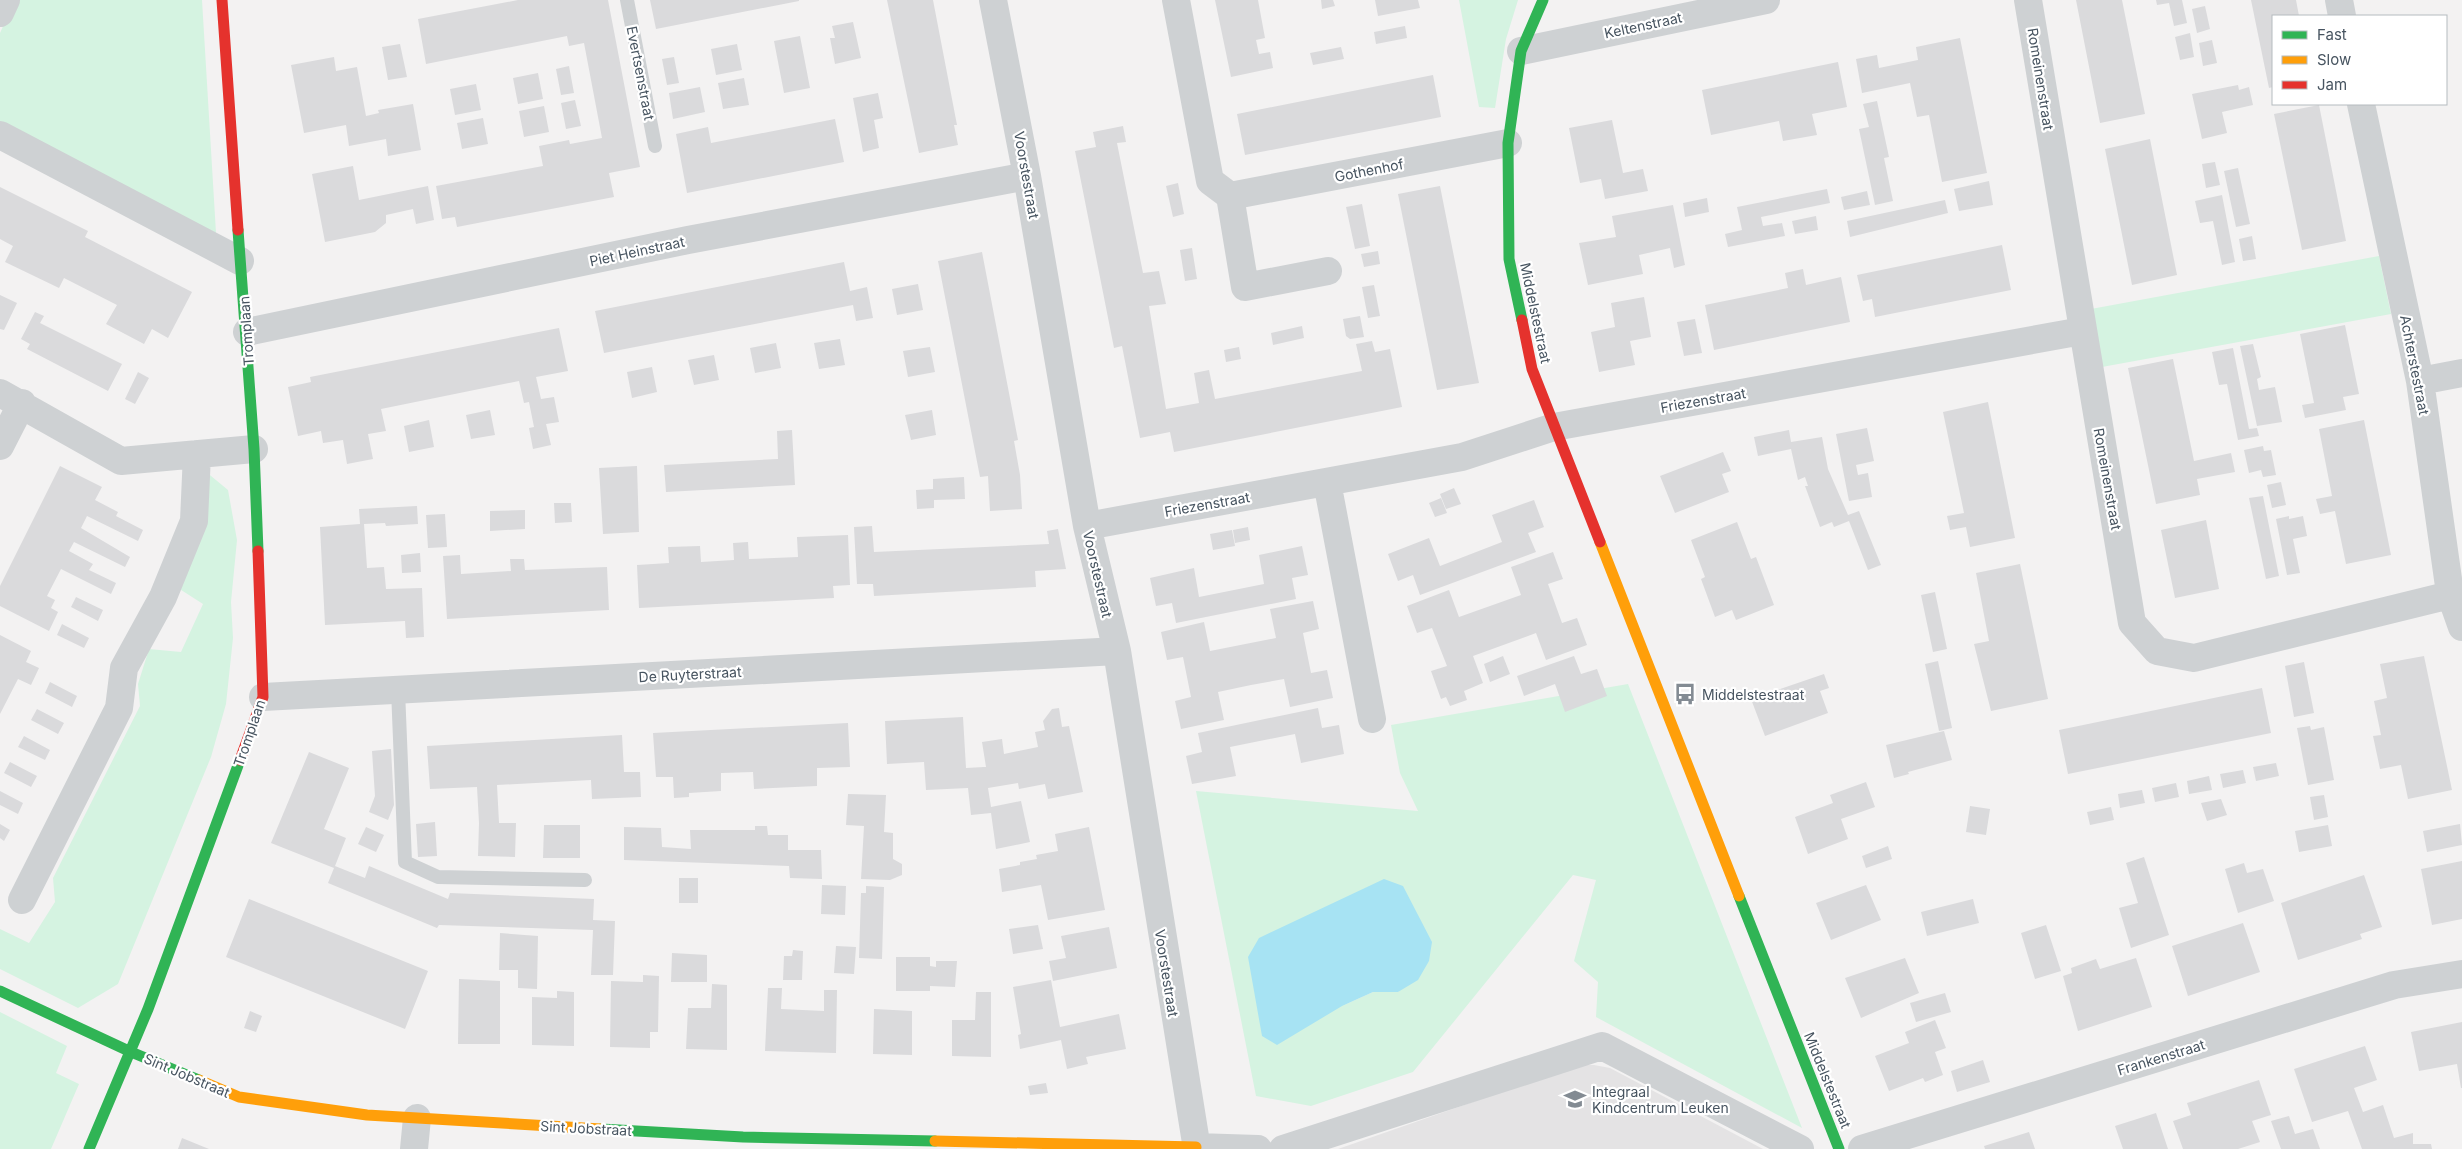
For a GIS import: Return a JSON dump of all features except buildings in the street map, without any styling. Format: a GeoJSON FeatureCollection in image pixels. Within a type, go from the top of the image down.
{"type":"FeatureCollection","features":[{"type":"Feature","properties":{"kind":"street"},"geometry":{"type":"LineString","coordinates":[[0,13],[6,0]]}},
{"type":"Feature","properties":{"kind":"street","name":"Voorstestraat"},"geometry":{"type":"LineString","coordinates":[[993,0],[1027,176],[1087,526],[1117,651],[1196,1148]]}},
{"type":"Feature","properties":{"kind":"street"},"geometry":{"type":"LineString","coordinates":[[1176,0],[1210,181],[1230,196],[1246,287],[1328,271]]}},
{"type":"Feature","properties":{"kind":"street","name":"Middelstestraat"},"geometry":{"type":"LineString","coordinates":[[1544,0],[1521,51],[1508,143],[1509,259],[1532,369],[1839,1149]]}},
{"type":"Feature","properties":{"kind":"street","name":"Keltenstraat"},"geometry":{"type":"LineString","coordinates":[[1521,51],[1766,0]]}},
{"type":"Feature","properties":{"kind":"street","name":"Romeinenstraat"},"geometry":{"type":"LineString","coordinates":[[2028,0],[2132,623],[2157,651],[2194,658],[2456,592]]}},
{"type":"Feature","properties":{"kind":"street"},"geometry":{"type":"LineString","coordinates":[[2339,0],[2342,15]]}},
{"type":"Feature","properties":{"kind":"street","name":"Tromplaan"},"geometry":{"type":"LineString","coordinates":[[89,1149],[131,1052],[263,697],[254,449],[247,332],[240,261],[227,1]]}},
{"type":"Feature","properties":{"kind":"street","name":"Achterstestraat"},"geometry":{"type":"LineString","coordinates":[[2361,105],[2420,381],[2462,627]]}},
{"type":"Feature","properties":{"kind":"street"},"geometry":{"type":"LineString","coordinates":[[0,135],[240,261]]}},
{"type":"Feature","properties":{"kind":"street","name":"Gothenhof"},"geometry":{"type":"LineString","coordinates":[[1230,196],[1508,143]]}},
{"type":"Feature","properties":{"kind":"street","name":"Piet Heinstraat"},"geometry":{"type":"LineString","coordinates":[[247,332],[688,240],[1027,176]]}},
{"type":"Feature","properties":{"kind":"street","name":"Friezenstraat"},"geometry":{"type":"LineString","coordinates":[[1087,526],[1462,457],[1554,428],[2082,331]]}},
{"type":"Feature","properties":{"kind":"street"},"geometry":{"type":"LineString","coordinates":[[2420,381],[2462,373]]}},
{"type":"Feature","properties":{"kind":"street"},"geometry":{"type":"LineString","coordinates":[[0,446],[11,398],[121,461],[254,449]]}},
{"type":"Feature","properties":{"kind":"street"},"geometry":{"type":"LineString","coordinates":[[22,900],[119,708],[124,668],[163,597],[194,522],[197,454]]}},
{"type":"Feature","properties":{"kind":"street"},"geometry":{"type":"LineString","coordinates":[[1327,482],[1372,719]]}},
{"type":"Feature","properties":{"kind":"street","name":"De Ruyterstraat"},"geometry":{"type":"LineString","coordinates":[[263,697],[1117,651]]}},
{"type":"Feature","properties":{"kind":"street","name":"Frankenstraat"},"geometry":{"type":"LineString","coordinates":[[1862,1149],[2394,985],[2462,974]]}},
{"type":"Feature","properties":{"kind":"street","name":"Sint Jobstraat"},"geometry":{"type":"LineString","coordinates":[[0,991],[131,1052],[239,1097],[367,1115],[743,1143],[1196,1148]]}},
{"type":"Feature","properties":{"kind":"street"},"geometry":{"type":"LineString","coordinates":[[1282,1149],[1602,1046],[1800,1149]]}},
{"type":"Feature","properties":{"kind":"street"},"geometry":{"type":"LineString","coordinates":[[414,1149],[417,1118]]}},
{"type":"Feature","properties":{"kind":"street"},"geometry":{"type":"LineString","coordinates":[[1196,1148],[1258,1149]]}},
{"type":"Feature","properties":{"kind":"lane","name":"Evertsenstraat"},"geometry":{"type":"LineString","coordinates":[[627,0],[655,146]]}},
{"type":"Feature","properties":{"kind":"lane"},"geometry":{"type":"LineString","coordinates":[[398,690],[405,862],[438,877],[585,880]]}},
{"type":"Feature","properties":{"kind":"shaded area","name":"Integraal Kindcentrum Leuken"},"geometry":{"type":"Polygon","coordinates":[[[1579,1065],[1610,1068],[1763,1149],[1338,1149],[1579,1065]]]}},
{"type":"Feature","properties":{"kind":"green space"},"geometry":{"type":"Polygon","coordinates":[[[15,0],[202,0],[216,233],[0,124],[0,33],[15,0]]]}},
{"type":"Feature","properties":{"kind":"green space"},"geometry":{"type":"Polygon","coordinates":[[[1459,0],[1518,0],[1506,39],[1495,108],[1479,107],[1459,0]]]}},
{"type":"Feature","properties":{"kind":"green space"},"geometry":{"type":"Polygon","coordinates":[[[2379,256],[2391,314],[2091,369],[2080,311],[2379,256]]]}},
{"type":"Feature","properties":{"kind":"green space"},"geometry":{"type":"Polygon","coordinates":[[[205,471],[228,490],[237,540],[231,602],[233,638],[226,704],[211,757],[118,984],[78,1008],[0,969],[0,929],[29,943],[55,902],[53,878],[140,706],[138,684],[149,649],[181,652],[203,604],[178,588],[205,471]]]}},
{"type":"Feature","properties":{"kind":"green space"},"geometry":{"type":"Polygon","coordinates":[[[1628,684],[1802,1128],[1596,1017],[1598,982],[1574,961],[1596,880],[1573,875],[1413,1072],[1311,1106],[1256,1096],[1196,791],[1418,811],[1400,773],[1391,725],[1628,684]],[[1429,961],[1342,1006],[1373,992],[1398,992],[1429,961]]]}},
{"type":"Feature","properties":{"kind":"green space"},"geometry":{"type":"Polygon","coordinates":[[[0,1012],[67,1046],[56,1073],[79,1084],[51,1149],[0,1149],[0,1012]]]}},
{"type":"Feature","properties":{"kind":"water"},"geometry":{"type":"Polygon","coordinates":[[[1384,879],[1403,886],[1432,942],[1429,961],[1418,980],[1398,992],[1373,992],[1342,1006],[1277,1045],[1262,1036],[1248,957],[1259,938],[1384,879]]]}},
{"type":"Feature","properties":{"kind":"traffic: fast"},"geometry":{"type":"LineString","coordinates":[[1522,320],[1509,259],[1508,143],[1521,51],[1543,0]]}},
{"type":"Feature","properties":{"kind":"traffic: fast"},"geometry":{"type":"LineString","coordinates":[[238,230],[254,449],[258,551]]}},
{"type":"Feature","properties":{"kind":"traffic: fast"},"geometry":{"type":"LineString","coordinates":[[89,1149],[148,1009],[240,760]]}},
{"type":"Feature","properties":{"kind":"traffic: fast"},"geometry":{"type":"LineString","coordinates":[[1739,896],[1839,1149]]}},
{"type":"Feature","properties":{"kind":"traffic: fast"},"geometry":{"type":"LineString","coordinates":[[0,991],[131,1052],[199,1080]]}},
{"type":"Feature","properties":{"kind":"traffic: fast"},"geometry":{"type":"LineString","coordinates":[[601,1129],[743,1137],[935,1141]]}},
{"type":"Feature","properties":{"kind":"traffic: slow"},"geometry":{"type":"LineString","coordinates":[[1600,542],[1739,896]]}},
{"type":"Feature","properties":{"kind":"traffic: slow"},"geometry":{"type":"LineString","coordinates":[[199,1080],[239,1097],[367,1115],[601,1129]]}},
{"type":"Feature","properties":{"kind":"traffic: slow"},"geometry":{"type":"LineString","coordinates":[[935,1141],[1196,1147]]}},
{"type":"Feature","properties":{"kind":"traffic: jam"},"geometry":{"type":"LineString","coordinates":[[222,0],[238,230]]}},
{"type":"Feature","properties":{"kind":"traffic: jam"},"geometry":{"type":"LineString","coordinates":[[1522,320],[1532,369],[1600,542]]}},
{"type":"Feature","properties":{"kind":"traffic: jam"},"geometry":{"type":"LineString","coordinates":[[240,760],[263,697],[258,551]]}},
{"type":"Feature","properties":{"kind":"place","name":"Middelstestraat"},"geometry":{"type":"Point","coordinates":[1685,694]}},
{"type":"Feature","properties":{"kind":"place","name":"Integraal Kindcentrum Leuken"},"geometry":{"type":"Point","coordinates":[1575,1099]}}]}
